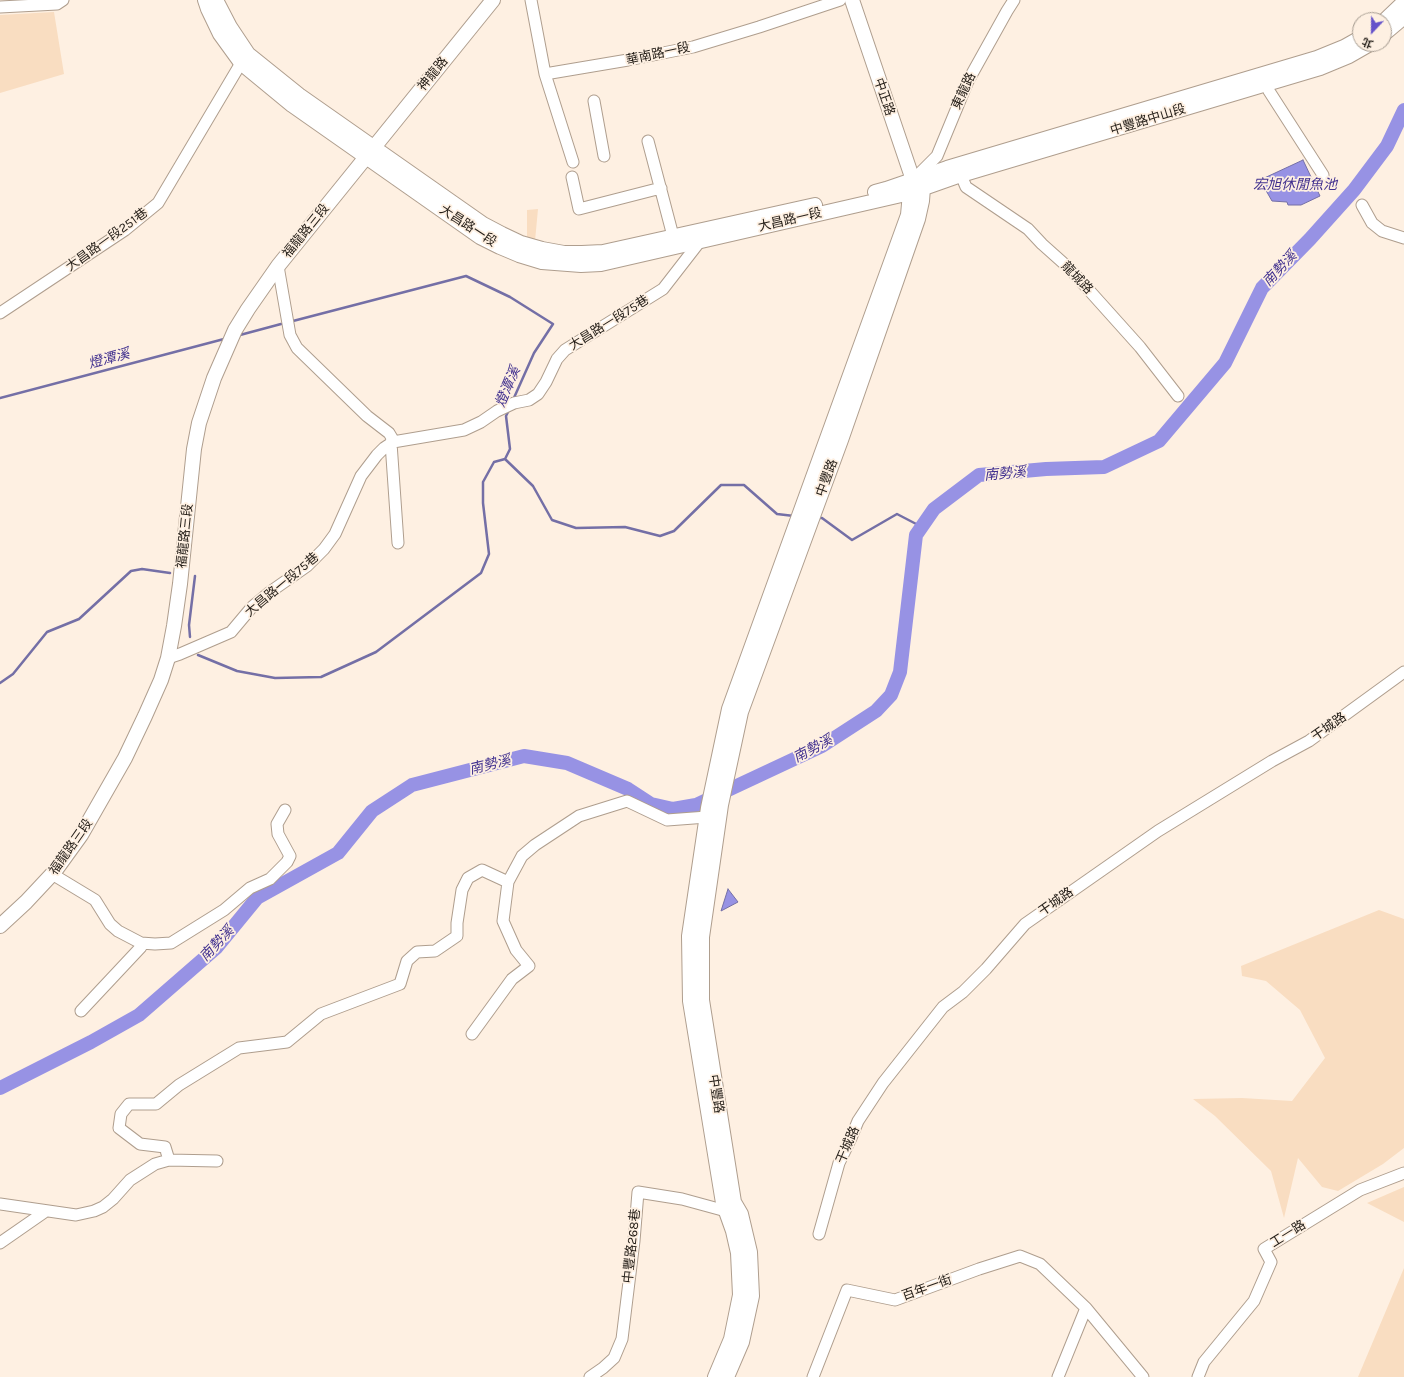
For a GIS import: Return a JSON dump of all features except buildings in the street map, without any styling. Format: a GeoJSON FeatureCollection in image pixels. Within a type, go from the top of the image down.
{"type":"FeatureCollection","features":[{"type":"Feature","properties":{"kind":"main road","name":"大昌路一段"},"geometry":{"type":"LineString","coordinates":[[205,0],[220,34],[241,63],[292,105],[370,152],[483,224],[508,237],[542,249],[564,253],[603,252],[886,189],[915,187]]}},
{"type":"Feature","properties":{"kind":"main road","name":"大昌路一段"},"geometry":{"type":"LineString","coordinates":[[216,0],[230,27],[248,54],[299,95],[480,237],[519,255],[542,262],[581,265],[601,264],[915,187]]}},
{"type":"Feature","properties":{"kind":"main road","name":"神龍路"},"geometry":{"type":"LineString","coordinates":[[370,152],[494,0]]}},
{"type":"Feature","properties":{"kind":"main road","name":"中正路"},"geometry":{"type":"LineString","coordinates":[[852,0],[915,187]]}},
{"type":"Feature","properties":{"kind":"main road"},"geometry":{"type":"LineString","coordinates":[[1392,13],[1404,2]]}},
{"type":"Feature","properties":{"kind":"main road"},"geometry":{"type":"LineString","coordinates":[[1392,27],[1404,17]]}},
{"type":"Feature","properties":{"kind":"main road","name":"中豐路中山段"},"geometry":{"type":"LineString","coordinates":[[915,187],[947,168],[1317,58],[1352,42]]}},
{"type":"Feature","properties":{"kind":"main road","name":"中豐路中山段"},"geometry":{"type":"LineString","coordinates":[[915,187],[947,181],[961,175],[1320,68],[1356,52]]}},
{"type":"Feature","properties":{"kind":"main road","name":"福龍路三段"},"geometry":{"type":"LineString","coordinates":[[0,926],[26,902],[52,874],[81,835],[109,788],[145,716],[161,680],[168,658],[180,584],[194,449],[205,401],[235,330],[278,266],[370,152]]}},
{"type":"Feature","properties":{"kind":"main road","name":"中豐路"},"geometry":{"type":"LineString","coordinates":[[721,1376],[740,1295],[738,1253],[733,1231],[723,1203],[690,1001],[689,936],[714,812],[726,780],[741,712],[784,578],[908,215],[915,187]]}},
{"type":"Feature","properties":{"kind":"main road","name":"中豐路"},"geometry":{"type":"LineString","coordinates":[[721,1376],[742,1342],[752,1296],[750,1252],[741,1214],[734,1202],[702,1000],[702,937],[714,812],[713,784],[729,709],[784,578]]}},
{"type":"Feature","properties":{"kind":"street"},"geometry":{"type":"LineString","coordinates":[[0,7],[57,4],[63,0]]}},
{"type":"Feature","properties":{"kind":"street"},"geometry":{"type":"LineString","coordinates":[[531,0],[546,74],[573,162]]}},
{"type":"Feature","properties":{"kind":"street","name":"華南路一段"},"geometry":{"type":"LineString","coordinates":[[546,74],[693,47],[759,28],[840,0]]}},
{"type":"Feature","properties":{"kind":"street","name":"東龍路"},"geometry":{"type":"LineString","coordinates":[[915,187],[937,156],[968,81],[1013,0]]}},
{"type":"Feature","properties":{"kind":"street","name":"大昌路一段251巷"},"geometry":{"type":"LineString","coordinates":[[0,313],[125,230],[158,203],[241,63]]}},
{"type":"Feature","properties":{"kind":"street"},"geometry":{"type":"LineString","coordinates":[[1266,84],[1268,91],[1323,175]]}},
{"type":"Feature","properties":{"kind":"street"},"geometry":{"type":"LineString","coordinates":[[594,101],[604,156]]}},
{"type":"Feature","properties":{"kind":"street"},"geometry":{"type":"LineString","coordinates":[[648,141],[673,236]]}},
{"type":"Feature","properties":{"kind":"street","name":"龍城路"},"geometry":{"type":"LineString","coordinates":[[961,175],[966,187],[1028,229],[1042,244],[1070,269],[1140,347],[1178,396]]}},
{"type":"Feature","properties":{"kind":"street"},"geometry":{"type":"LineString","coordinates":[[572,177],[580,209],[661,188]]}},
{"type":"Feature","properties":{"kind":"street"},"geometry":{"type":"LineString","coordinates":[[1362,206],[1372,223],[1382,231],[1404,238]]}},
{"type":"Feature","properties":{"kind":"street","name":"大昌路一段75巷"},"geometry":{"type":"LineString","coordinates":[[168,658],[231,632],[252,607],[270,592],[307,566],[324,549],[334,534],[361,476],[377,455],[391,443],[464,430],[510,405],[529,400],[538,394],[546,382],[557,359],[565,350],[663,289],[701,240]]}},
{"type":"Feature","properties":{"kind":"street"},"geometry":{"type":"LineString","coordinates":[[278,266],[290,335],[296,348],[367,416],[389,433],[392,438],[391,443],[398,543]]}},
{"type":"Feature","properties":{"kind":"street","name":"干城路"},"geometry":{"type":"LineString","coordinates":[[819,1234],[839,1163],[858,1121],[888,1077],[944,1007],[963,992],[986,969],[1025,924],[1158,831],[1272,761],[1309,741],[1404,672]]}},
{"type":"Feature","properties":{"kind":"street"},"geometry":{"type":"LineString","coordinates":[[472,1034],[512,979],[528,966],[516,950],[502,921],[508,882],[522,856],[579,816],[627,801],[667,820],[714,812]]}},
{"type":"Feature","properties":{"kind":"street"},"geometry":{"type":"LineString","coordinates":[[52,874],[95,900],[110,924],[118,931],[141,943],[171,943],[224,910],[250,888],[270,879],[287,862],[290,856],[278,834],[277,824],[285,810]]}},
{"type":"Feature","properties":{"kind":"street"},"geometry":{"type":"LineString","coordinates":[[169,1160],[165,1147],[140,1144],[119,1128],[121,1114],[129,1104],[156,1104],[179,1085],[239,1048],[287,1042],[321,1014],[400,984],[407,961],[417,952],[435,952],[457,936],[457,923],[462,890],[468,878],[482,870],[508,882]]}},
{"type":"Feature","properties":{"kind":"street"},"geometry":{"type":"LineString","coordinates":[[81,1011],[141,947],[141,943]]}},
{"type":"Feature","properties":{"kind":"street"},"geometry":{"type":"LineString","coordinates":[[0,1204],[76,1215],[94,1211],[113,1199],[130,1180],[155,1164],[169,1160],[217,1161]]}},
{"type":"Feature","properties":{"kind":"street","name":"工一路"},"geometry":{"type":"LineString","coordinates":[[1198,1377],[1204,1362],[1254,1301],[1271,1262],[1264,1249],[1360,1190],[1404,1173]]}},
{"type":"Feature","properties":{"kind":"street","name":"中豐路268巷"},"geometry":{"type":"LineString","coordinates":[[590,1377],[614,1358],[622,1339],[634,1241],[638,1192],[682,1199],[726,1211]]}},
{"type":"Feature","properties":{"kind":"street"},"geometry":{"type":"LineString","coordinates":[[0,1243],[46,1211]]}},
{"type":"Feature","properties":{"kind":"street","name":"百年一街"},"geometry":{"type":"LineString","coordinates":[[813,1377],[847,1290],[895,1300],[979,1269],[1020,1256],[1040,1264],[1086,1308]]}},
{"type":"Feature","properties":{"kind":"street"},"geometry":{"type":"LineString","coordinates":[[1058,1377],[1086,1308],[1143,1377]]}},
{"type":"Feature","properties":{"kind":"shaded area"},"geometry":{"type":"Polygon","coordinates":[[[54,12],[64,74],[0,93],[0,15],[54,12]]]}},
{"type":"Feature","properties":{"kind":"shaded area"},"geometry":{"type":"Polygon","coordinates":[[[538,209],[535,241],[527,239],[527,210],[538,209]]]}},
{"type":"Feature","properties":{"kind":"shaded area"},"geometry":{"type":"Polygon","coordinates":[[[1379,910],[1404,919],[1404,1148],[1383,1164],[1338,1191],[1322,1187],[1298,1158],[1284,1218],[1271,1171],[1215,1116],[1193,1099],[1242,1098],[1292,1101],[1325,1058],[1300,1010],[1266,981],[1242,976],[1241,966],[1379,910]]]}},
{"type":"Feature","properties":{"kind":"shaded area"},"geometry":{"type":"Polygon","coordinates":[[[1404,1187],[1404,1222],[1367,1203],[1404,1187]]]}},
{"type":"Feature","properties":{"kind":"shaded area"},"geometry":{"type":"Polygon","coordinates":[[[1404,1268],[1404,1377],[1358,1377],[1404,1268]]]}},
{"type":"Feature","properties":{"kind":"water","name":"宏旭休閒魚池"},"geometry":{"type":"Polygon","coordinates":[[[1303,160],[1320,196],[1301,205],[1288,205],[1287,202],[1272,201],[1260,180],[1303,160]]]}},
{"type":"Feature","properties":{"kind":"water"},"geometry":{"type":"Polygon","coordinates":[[[728,889],[738,902],[721,911],[728,889]]]}},
{"type":"Feature","properties":{"kind":"waterway","name":"南勢溪"},"geometry":{"type":"LineString","coordinates":[[0,1088],[91,1042],[139,1015],[216,948],[257,898],[338,853],[372,811],[412,785],[524,756],[567,763],[628,789],[651,804],[673,809],[696,805],[822,746],[876,711],[891,695],[900,672],[916,535],[934,509],[979,475],[1046,469],[1104,467],[1159,441],[1225,363],[1262,288],[1310,239],[1354,190],[1387,146],[1404,110]]}},
{"type":"Feature","properties":{"kind":"waterway","name":"燈潭溪"},"geometry":{"type":"LineString","coordinates":[[293,321],[466,276],[510,297],[553,324],[534,353],[513,400]]}},
{"type":"Feature","properties":{"kind":"waterway","name":"燈潭溪"},"geometry":{"type":"LineString","coordinates":[[240,335],[281,324]]}},
{"type":"Feature","properties":{"kind":"waterway","name":"燈潭溪"},"geometry":{"type":"LineString","coordinates":[[0,398],[224,339]]}},
{"type":"Feature","properties":{"kind":"waterway","name":"燈潭溪"},"geometry":{"type":"LineString","coordinates":[[509,410],[506,416],[510,449],[505,459],[533,486],[552,520],[576,528],[625,527],[660,536],[674,531],[721,485],[744,485],[777,514],[794,516]]}},
{"type":"Feature","properties":{"kind":"waterway"},"geometry":{"type":"LineString","coordinates":[[198,655],[237,671],[275,678],[321,677],[376,652],[481,573],[489,554],[483,503],[483,482],[494,462],[505,459]]}},
{"type":"Feature","properties":{"kind":"waterway","name":"燈潭溪"},"geometry":{"type":"LineString","coordinates":[[818,518],[822,518],[852,540],[897,514],[922,527]]}},
{"type":"Feature","properties":{"kind":"waterway","name":"燈潭溪"},"geometry":{"type":"LineString","coordinates":[[0,683],[13,674],[47,632],[79,619],[131,571],[142,569],[170,573]]}},
{"type":"Feature","properties":{"kind":"waterway","name":"燈潭溪"},"geometry":{"type":"LineString","coordinates":[[190,637],[189,625],[195,576]]}}]}
